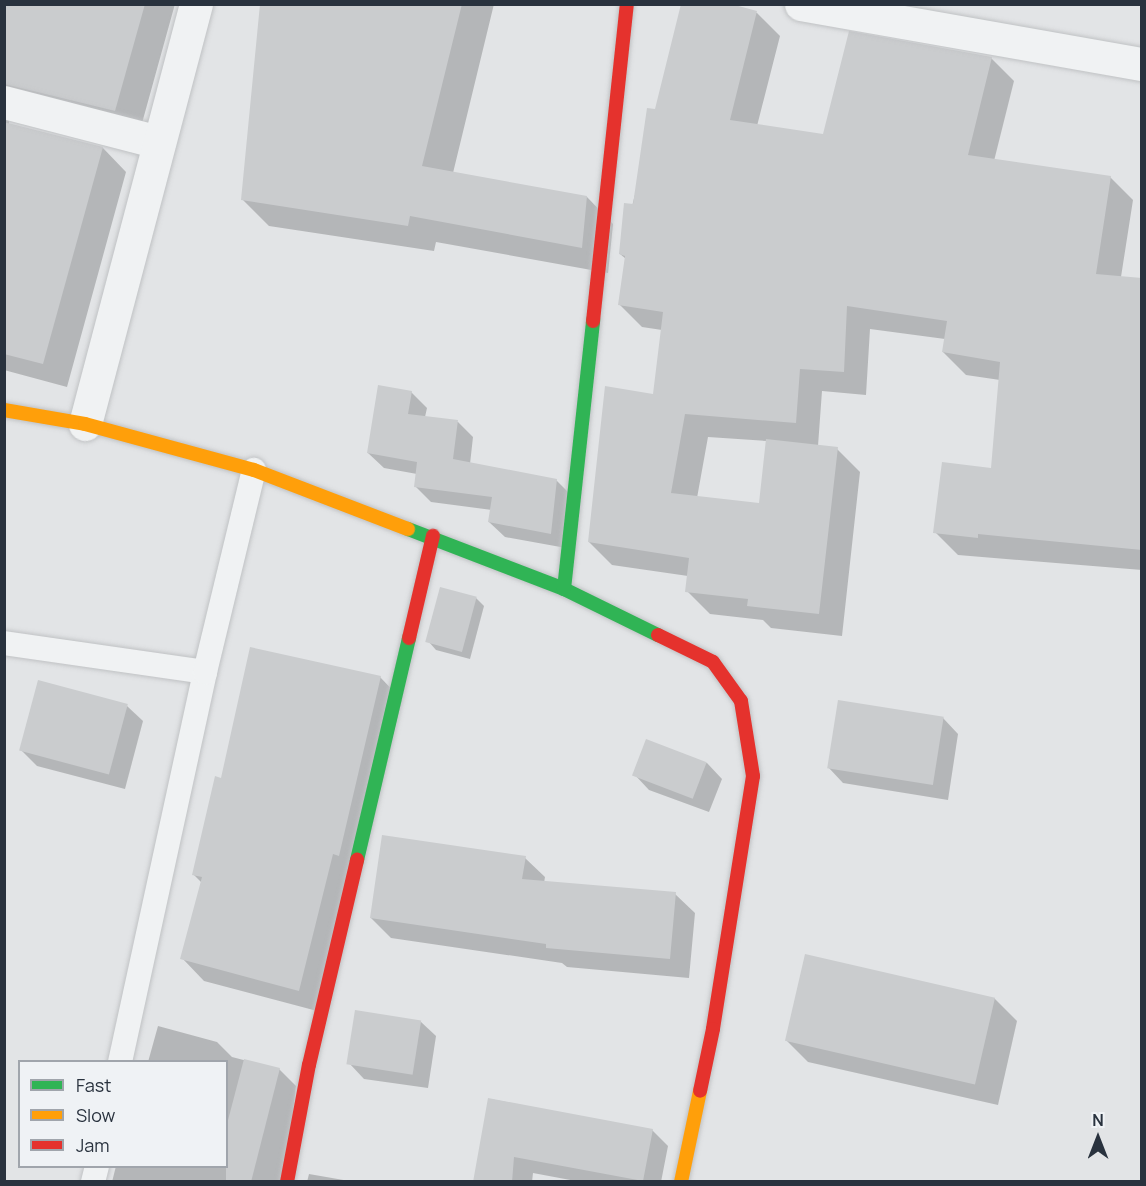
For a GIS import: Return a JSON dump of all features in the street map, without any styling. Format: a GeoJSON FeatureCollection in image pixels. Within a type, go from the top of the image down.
{"type":"FeatureCollection","features":[{"type":"Feature","properties":{"kind":"street"},"geometry":{"type":"LineString","coordinates":[[85,424],[196,4]]}},
{"type":"Feature","properties":{"kind":"street"},"geometry":{"type":"LineString","coordinates":[[564,589],[627,4]]}},
{"type":"Feature","properties":{"kind":"street"},"geometry":{"type":"LineString","coordinates":[[801,4],[1142,64]]}},
{"type":"Feature","properties":{"kind":"street"},"geometry":{"type":"LineString","coordinates":[[4,102],[159,142]]}},
{"type":"Feature","properties":{"kind":"street"},"geometry":{"type":"LineString","coordinates":[[4,410],[85,424],[254,470],[433,536],[564,589],[713,662],[741,701],[753,776],[713,1029],[681,1182]]}},
{"type":"Feature","properties":{"kind":"street"},"geometry":{"type":"LineString","coordinates":[[287,1182],[309,1065],[433,536]]}},
{"type":"Feature","properties":{"kind":"lane"},"geometry":{"type":"LineString","coordinates":[[120,1060],[205,672],[254,470]]}},
{"type":"Feature","properties":{"kind":"lane"},"geometry":{"type":"LineString","coordinates":[[4,643],[205,672]]}},
{"type":"Feature","properties":{"kind":"building"},"geometry":{"type":"Polygon","coordinates":[[[4,4],[145,4],[115,111],[4,84],[4,4]]]}},
{"type":"Feature","properties":{"kind":"building"},"geometry":{"type":"Polygon","coordinates":[[[260,4],[462,4],[422,166],[587,196],[582,248],[410,216],[408,226],[241,200],[260,4]]]}},
{"type":"Feature","properties":{"kind":"building"},"geometry":{"type":"Polygon","coordinates":[[[681,4],[731,4],[757,11],[730,120],[823,134],[849,31],[992,57],[968,155],[1111,176],[1096,274],[1142,278],[1142,550],[978,534],[978,538],[933,533],[942,462],[991,468],[1000,362],[942,352],[947,321],[847,306],[844,372],[800,369],[796,423],[685,414],[671,493],[759,503],[766,439],[838,447],[819,614],[747,606],[748,599],[685,592],[689,558],[588,542],[605,386],[653,394],[663,312],[618,305],[625,256],[619,254],[624,203],[633,204],[647,108],[655,109],[681,4]]]}},
{"type":"Feature","properties":{"kind":"building"},"geometry":{"type":"Polygon","coordinates":[[[4,122],[103,147],[43,364],[4,354],[4,122]]]}},
{"type":"Feature","properties":{"kind":"building"},"geometry":{"type":"Polygon","coordinates":[[[378,385],[412,391],[408,414],[458,420],[453,459],[557,479],[551,534],[488,522],[492,497],[414,487],[417,462],[367,453],[378,385]]]}},
{"type":"Feature","properties":{"kind":"building"},"geometry":{"type":"Polygon","coordinates":[[[440,587],[477,597],[462,652],[425,642],[440,587]]]}},
{"type":"Feature","properties":{"kind":"building"},"geometry":{"type":"Polygon","coordinates":[[[250,647],[381,676],[339,856],[333,854],[299,991],[180,959],[202,877],[192,875],[215,776],[221,778],[250,647]]]}},
{"type":"Feature","properties":{"kind":"building"},"geometry":{"type":"Polygon","coordinates":[[[38,680],[128,704],[109,775],[19,751],[38,680]]]}},
{"type":"Feature","properties":{"kind":"building"},"geometry":{"type":"Polygon","coordinates":[[[838,700],[944,717],[933,785],[827,768],[838,700]]]}},
{"type":"Feature","properties":{"kind":"building"},"geometry":{"type":"Polygon","coordinates":[[[646,739],[707,762],[693,799],[632,775],[646,739]]]}},
{"type":"Feature","properties":{"kind":"building"},"geometry":{"type":"Polygon","coordinates":[[[382,835],[526,856],[522,879],[676,892],[670,959],[546,948],[546,944],[370,918],[382,835]]]}},
{"type":"Feature","properties":{"kind":"building"},"geometry":{"type":"Polygon","coordinates":[[[805,954],[995,998],[975,1085],[785,1041],[805,954]]]}},
{"type":"Feature","properties":{"kind":"building"},"geometry":{"type":"Polygon","coordinates":[[[355,1010],[421,1020],[413,1075],[346,1064],[355,1010]]]}},
{"type":"Feature","properties":{"kind":"building"},"geometry":{"type":"Polygon","coordinates":[[[244,1059],[280,1068],[251,1182],[226,1182],[228,1120],[244,1059]]]}},
{"type":"Feature","properties":{"kind":"building"},"geometry":{"type":"Polygon","coordinates":[[[488,1098],[653,1129],[643,1181],[514,1157],[512,1182],[473,1182],[488,1098]]]}},
{"type":"Feature","properties":{"kind":"traffic: fast"},"geometry":{"type":"LineString","coordinates":[[564,589],[593,321]]}},
{"type":"Feature","properties":{"kind":"traffic: fast"},"geometry":{"type":"LineString","coordinates":[[408,529],[564,589],[658,635]]}},
{"type":"Feature","properties":{"kind":"traffic: fast"},"geometry":{"type":"LineString","coordinates":[[357,860],[409,638]]}},
{"type":"Feature","properties":{"kind":"traffic: slow"},"geometry":{"type":"LineString","coordinates":[[4,410],[85,424],[254,470],[408,529]]}},
{"type":"Feature","properties":{"kind":"traffic: slow"},"geometry":{"type":"LineString","coordinates":[[681,1182],[700,1091]]}},
{"type":"Feature","properties":{"kind":"traffic: jam"},"geometry":{"type":"LineString","coordinates":[[593,321],[627,4]]}},
{"type":"Feature","properties":{"kind":"traffic: jam"},"geometry":{"type":"LineString","coordinates":[[409,638],[433,536]]}},
{"type":"Feature","properties":{"kind":"traffic: jam"},"geometry":{"type":"LineString","coordinates":[[658,635],[713,662],[741,701],[753,776],[713,1029],[700,1091]]}},
{"type":"Feature","properties":{"kind":"traffic: jam"},"geometry":{"type":"LineString","coordinates":[[287,1182],[309,1065],[357,860]]}}]}
